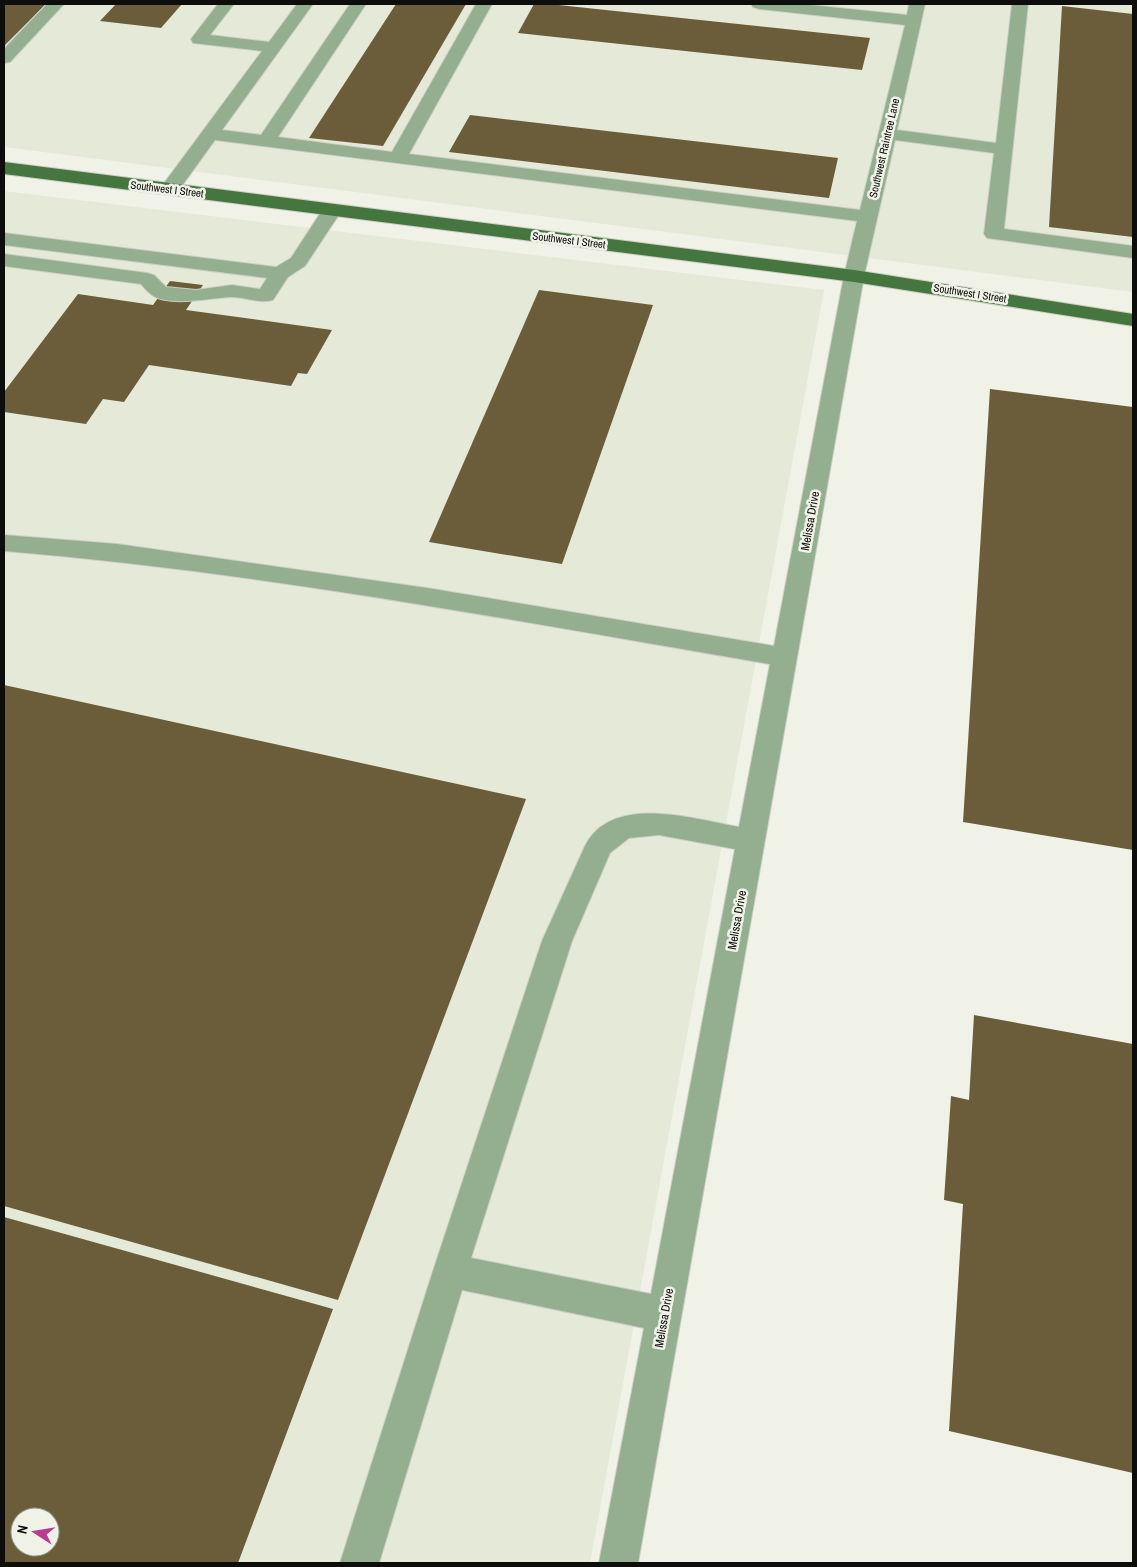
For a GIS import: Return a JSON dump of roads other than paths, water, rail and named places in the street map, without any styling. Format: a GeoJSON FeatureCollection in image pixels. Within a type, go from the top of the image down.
{"type":"FeatureCollection","features":[{"type":"Feature","properties":{"kind":"main road","name":"Southwest I Street"},"geometry":{"type":"LineString","coordinates":[[4,168],[854,276],[1133,320]]}},
{"type":"Feature","properties":{"kind":"street"},"geometry":{"type":"LineString","coordinates":[[4,58],[56,4]]}},
{"type":"Feature","properties":{"kind":"street"},"geometry":{"type":"LineString","coordinates":[[226,4],[199,38],[273,47]]}},
{"type":"Feature","properties":{"kind":"street"},"geometry":{"type":"LineString","coordinates":[[169,190],[305,4]]}},
{"type":"Feature","properties":{"kind":"street"},"geometry":{"type":"LineString","coordinates":[[266,141],[358,4]]}},
{"type":"Feature","properties":{"kind":"street"},"geometry":{"type":"LineString","coordinates":[[397,158],[484,4]]}},
{"type":"Feature","properties":{"kind":"street","name":"Southwest Raintree Lane"},"geometry":{"type":"LineString","coordinates":[[759,4],[916,12],[854,276]]}},
{"type":"Feature","properties":{"kind":"street"},"geometry":{"type":"LineString","coordinates":[[1020,4],[994,234],[1133,252]]}},
{"type":"Feature","properties":{"kind":"street"},"geometry":{"type":"LineString","coordinates":[[209,134],[868,217]]}},
{"type":"Feature","properties":{"kind":"street"},"geometry":{"type":"LineString","coordinates":[[888,134],[1004,149]]}},
{"type":"Feature","properties":{"kind":"street"},"geometry":{"type":"LineString","coordinates":[[4,260],[147,279],[160,292],[196,296],[232,291],[266,296],[280,273],[298,262],[332,210]]}},
{"type":"Feature","properties":{"kind":"street"},"geometry":{"type":"LineString","coordinates":[[5,241],[280,273]]}},
{"type":"Feature","properties":{"kind":"street","name":"Melissa Drive"},"geometry":{"type":"LineString","coordinates":[[620,1563],[854,276]]}},
{"type":"Feature","properties":{"kind":"street"},"geometry":{"type":"LineString","coordinates":[[4,543],[117,552],[427,597],[785,657]]}},
{"type":"Feature","properties":{"kind":"street"},"geometry":{"type":"LineString","coordinates":[[360,1563],[450,1271],[557,940],[599,846],[622,827],[658,824],[752,841]]}},
{"type":"Feature","properties":{"kind":"street"},"geometry":{"type":"LineString","coordinates":[[450,1271],[665,1315]]}}]}
